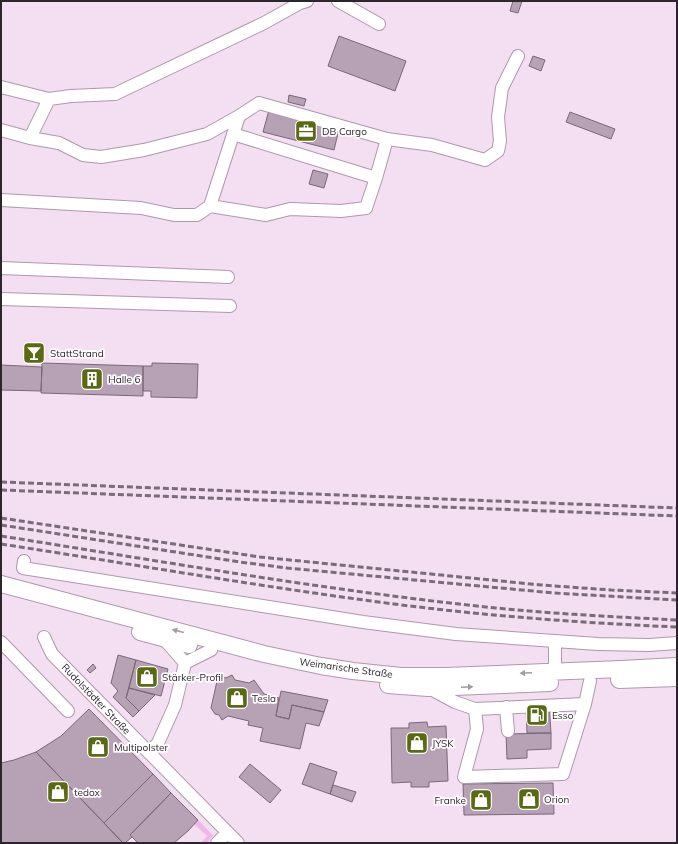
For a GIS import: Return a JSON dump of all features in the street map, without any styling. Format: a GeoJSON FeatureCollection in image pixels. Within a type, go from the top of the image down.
{"type":"FeatureCollection","features":[{"type":"Feature","properties":{"kind":"main road","name":"Weimarische Straße"},"geometry":{"type":"LineString","coordinates":[[1,584],[264,654],[321,666],[401,676],[446,676],[677,666]]}},
{"type":"Feature","properties":{"kind":"main road","name":"Weimarische Straße"},"geometry":{"type":"LineString","coordinates":[[1,595],[261,664],[323,677],[428,688],[677,678]]}},
{"type":"Feature","properties":{"kind":"street"},"geometry":{"type":"LineString","coordinates":[[1,87],[49,98],[115,94],[264,23],[300,3],[307,1]]}},
{"type":"Feature","properties":{"kind":"street"},"geometry":{"type":"LineString","coordinates":[[338,1],[379,24]]}},
{"type":"Feature","properties":{"kind":"street"},"geometry":{"type":"LineString","coordinates":[[1,130],[30,138],[59,143],[83,155],[102,157],[144,150],[207,134],[259,103],[387,139],[432,145],[486,160],[498,151],[500,140],[498,117],[502,88],[518,56]]}},
{"type":"Feature","properties":{"kind":"street"},"geometry":{"type":"LineString","coordinates":[[30,138],[49,98]]}},
{"type":"Feature","properties":{"kind":"street"},"geometry":{"type":"LineString","coordinates":[[1,200],[141,208],[174,215],[197,215],[210,206],[239,116]]}},
{"type":"Feature","properties":{"kind":"street"},"geometry":{"type":"LineString","coordinates":[[233,134],[376,178]]}},
{"type":"Feature","properties":{"kind":"street"},"geometry":{"type":"LineString","coordinates":[[210,206],[266,215],[290,209],[341,211],[366,208],[387,139]]}},
{"type":"Feature","properties":{"kind":"street"},"geometry":{"type":"LineString","coordinates":[[1,268],[228,277]]}},
{"type":"Feature","properties":{"kind":"street"},"geometry":{"type":"LineString","coordinates":[[1,299],[230,306]]}},
{"type":"Feature","properties":{"kind":"street"},"geometry":{"type":"LineString","coordinates":[[24,561],[24,568],[363,622],[456,634],[555,642],[648,645],[677,643]]}},
{"type":"Feature","properties":{"kind":"street","name":"Rudolstädter Straße"},"geometry":{"type":"LineString","coordinates":[[44,637],[52,654],[238,843]]}},
{"type":"Feature","properties":{"kind":"street"},"geometry":{"type":"LineString","coordinates":[[164,639],[185,663]]}},
{"type":"Feature","properties":{"kind":"street"},"geometry":{"type":"LineString","coordinates":[[1,642],[68,711]]}},
{"type":"Feature","properties":{"kind":"street"},"geometry":{"type":"LineString","coordinates":[[555,642],[555,672]]}},
{"type":"Feature","properties":{"kind":"street"},"geometry":{"type":"LineString","coordinates":[[185,663],[211,650]]}},
{"type":"Feature","properties":{"kind":"street"},"geometry":{"type":"LineString","coordinates":[[149,753],[158,743],[175,705],[185,663]]}},
{"type":"Feature","properties":{"kind":"street"},"geometry":{"type":"LineString","coordinates":[[475,709],[477,729],[464,778],[562,774],[585,704],[590,681]]}},
{"type":"Feature","properties":{"kind":"street"},"geometry":{"type":"LineString","coordinates":[[428,688],[455,702],[475,709],[585,704]]}},
{"type":"Feature","properties":{"kind":"street"},"geometry":{"type":"LineString","coordinates":[[506,707],[508,731]]}},
{"type":"Feature","properties":{"kind":"street"},"geometry":{"type":"LineString","coordinates":[[217,843],[227,833]]}},
{"type":"Feature","properties":{"kind":"shaded area"},"geometry":{"type":"Polygon","coordinates":[[[198,820],[213,835],[207,843],[201,843],[207,836],[194,824],[198,820]]]}},
{"type":"Feature","properties":{"kind":"building"},"geometry":{"type":"Polygon","coordinates":[[[513,1],[522,1],[518,13],[510,11],[513,1]]]}},
{"type":"Feature","properties":{"kind":"building"},"geometry":{"type":"Polygon","coordinates":[[[339,36],[406,61],[395,91],[328,66],[339,36]]]}},
{"type":"Feature","properties":{"kind":"building"},"geometry":{"type":"Polygon","coordinates":[[[533,56],[545,60],[541,71],[529,66],[533,56]]]}},
{"type":"Feature","properties":{"kind":"building"},"geometry":{"type":"Polygon","coordinates":[[[289,95],[306,99],[304,106],[288,102],[289,95]]]}},
{"type":"Feature","properties":{"kind":"building"},"geometry":{"type":"Polygon","coordinates":[[[269,110],[339,129],[334,150],[263,132],[269,110]]]}},
{"type":"Feature","properties":{"kind":"building"},"geometry":{"type":"Polygon","coordinates":[[[570,112],[615,129],[611,139],[566,122],[570,112]]]}},
{"type":"Feature","properties":{"kind":"building"},"geometry":{"type":"Polygon","coordinates":[[[313,170],[328,174],[324,188],[309,184],[313,170]]]}},
{"type":"Feature","properties":{"kind":"building","name":"Halle 6"},"geometry":{"type":"Polygon","coordinates":[[[42,363],[143,366],[143,396],[41,393],[42,363]]]}},
{"type":"Feature","properties":{"kind":"building"},"geometry":{"type":"Polygon","coordinates":[[[152,363],[198,364],[197,398],[151,397],[151,391],[143,391],[143,366],[152,366],[152,363]]]}},
{"type":"Feature","properties":{"kind":"building"},"geometry":{"type":"Polygon","coordinates":[[[1,365],[42,367],[41,391],[1,390],[1,365]]]}},
{"type":"Feature","properties":{"kind":"building"},"geometry":{"type":"Polygon","coordinates":[[[118,655],[136,660],[126,698],[139,711],[133,717],[113,697],[118,691],[111,683],[118,655]]]}},
{"type":"Feature","properties":{"kind":"building"},"geometry":{"type":"Polygon","coordinates":[[[136,660],[168,669],[161,696],[129,688],[136,660]]]}},
{"type":"Feature","properties":{"kind":"building"},"geometry":{"type":"Polygon","coordinates":[[[93,664],[96,668],[90,673],[87,670],[93,664]]]}},
{"type":"Feature","properties":{"kind":"building"},"geometry":{"type":"Polygon","coordinates":[[[232,675],[235,680],[249,683],[254,680],[264,694],[279,698],[276,716],[289,719],[292,705],[324,712],[319,726],[306,723],[300,749],[260,741],[263,728],[248,725],[249,721],[228,716],[222,720],[211,708],[217,681],[222,677],[226,678],[232,675]]]}},
{"type":"Feature","properties":{"kind":"building"},"geometry":{"type":"Polygon","coordinates":[[[129,688],[155,695],[139,711],[126,698],[129,688]]]}},
{"type":"Feature","properties":{"kind":"building"},"geometry":{"type":"Polygon","coordinates":[[[281,691],[328,700],[324,712],[292,705],[289,719],[276,716],[281,691]]]}},
{"type":"Feature","properties":{"kind":"building"},"geometry":{"type":"Polygon","coordinates":[[[549,704],[551,733],[527,733],[526,705],[549,704]]]}},
{"type":"Feature","properties":{"kind":"building"},"geometry":{"type":"Polygon","coordinates":[[[89,709],[153,774],[104,823],[36,752],[61,736],[89,709]]]}},
{"type":"Feature","properties":{"kind":"building"},"geometry":{"type":"Polygon","coordinates":[[[427,722],[428,727],[446,726],[448,781],[429,782],[429,787],[411,787],[411,782],[392,783],[391,728],[409,728],[409,723],[427,722]]]}},
{"type":"Feature","properties":{"kind":"building"},"geometry":{"type":"Polygon","coordinates":[[[551,733],[551,749],[527,750],[527,758],[507,759],[506,734],[551,733]]]}},
{"type":"Feature","properties":{"kind":"building"},"geometry":{"type":"Polygon","coordinates":[[[36,752],[123,843],[1,843],[1,763],[36,752]]]}},
{"type":"Feature","properties":{"kind":"building"},"geometry":{"type":"Polygon","coordinates":[[[310,763],[337,772],[330,794],[302,784],[310,763]]]}},
{"type":"Feature","properties":{"kind":"building"},"geometry":{"type":"Polygon","coordinates":[[[250,764],[281,790],[270,803],[239,777],[250,764]]]}},
{"type":"Feature","properties":{"kind":"building"},"geometry":{"type":"Polygon","coordinates":[[[153,774],[171,793],[130,835],[132,837],[123,843],[104,823],[153,774]]]}},
{"type":"Feature","properties":{"kind":"building"},"geometry":{"type":"Polygon","coordinates":[[[553,783],[554,814],[464,815],[463,784],[553,783]]]}},
{"type":"Feature","properties":{"kind":"building"},"geometry":{"type":"Polygon","coordinates":[[[333,785],[356,792],[352,802],[330,794],[333,785]]]}},
{"type":"Feature","properties":{"kind":"building"},"geometry":{"type":"Polygon","coordinates":[[[171,793],[198,820],[174,843],[138,843],[130,835],[171,793]]]}},
{"type":"Feature","properties":{"kind":"railway"},"geometry":{"type":"LineString","coordinates":[[1,482],[677,508]]}},
{"type":"Feature","properties":{"kind":"railway"},"geometry":{"type":"LineString","coordinates":[[1,490],[677,516]]}},
{"type":"Feature","properties":{"kind":"railway"},"geometry":{"type":"LineString","coordinates":[[1,518],[260,557],[541,585],[677,593]]}},
{"type":"Feature","properties":{"kind":"railway"},"geometry":{"type":"LineString","coordinates":[[1,525],[287,568],[554,593],[677,600]]}},
{"type":"Feature","properties":{"kind":"railway"},"geometry":{"type":"LineString","coordinates":[[1,536],[310,585],[434,601],[541,612],[677,620]]}},
{"type":"Feature","properties":{"kind":"railway"},"geometry":{"type":"LineString","coordinates":[[1,544],[246,583],[394,604],[535,618],[677,627]]}},
{"type":"Feature","properties":{"kind":"place","name":"DB Cargo"},"geometry":{"type":"Point","coordinates":[306,131]}},
{"type":"Feature","properties":{"kind":"place","name":"StattStrand"},"geometry":{"type":"Point","coordinates":[34,353]}},
{"type":"Feature","properties":{"kind":"place","name":"Halle 6"},"geometry":{"type":"Point","coordinates":[92,379]}},
{"type":"Feature","properties":{"kind":"place","name":"Stärker-Profil"},"geometry":{"type":"Point","coordinates":[147,677]}},
{"type":"Feature","properties":{"kind":"place","name":"Tesla"},"geometry":{"type":"Point","coordinates":[237,698]}},
{"type":"Feature","properties":{"kind":"place","name":"Esso"},"geometry":{"type":"Point","coordinates":[537,715]}},
{"type":"Feature","properties":{"kind":"place","name":"JYSK"},"geometry":{"type":"Point","coordinates":[417,743]}},
{"type":"Feature","properties":{"kind":"place","name":"Multipolster"},"geometry":{"type":"Point","coordinates":[98,747]}},
{"type":"Feature","properties":{"kind":"place","name":"tedox"},"geometry":{"type":"Point","coordinates":[58,792]}},
{"type":"Feature","properties":{"kind":"place","name":"Orion"},"geometry":{"type":"Point","coordinates":[529,799]}},
{"type":"Feature","properties":{"kind":"place","name":"Franke"},"geometry":{"type":"Point","coordinates":[481,800]}}]}
